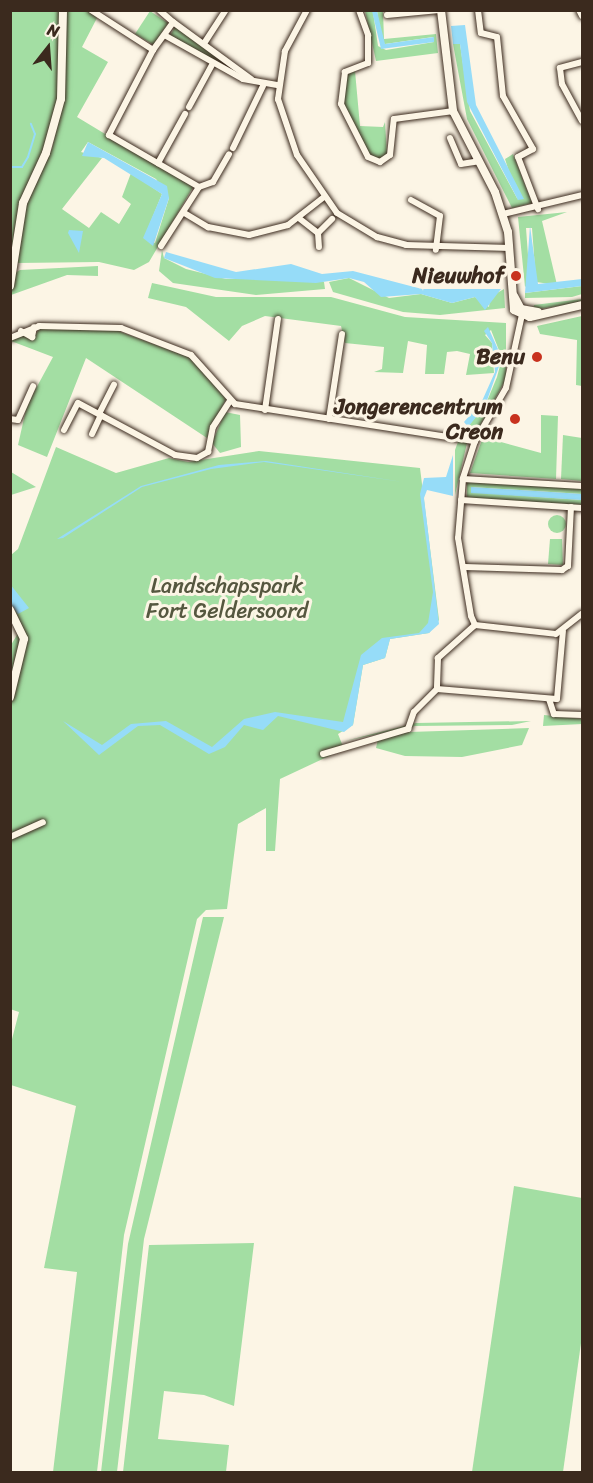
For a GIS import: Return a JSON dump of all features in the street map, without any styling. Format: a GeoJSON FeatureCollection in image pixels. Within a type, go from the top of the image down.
{"type":"FeatureCollection","features":[{"type":"Feature","properties":{"kind":"street"},"geometry":{"type":"LineString","coordinates":[[10,286],[21,211],[46,153],[61,99],[63,10]]}},
{"type":"Feature","properties":{"kind":"street"},"geometry":{"type":"LineString","coordinates":[[92,10],[153,50]]}},
{"type":"Feature","properties":{"kind":"street"},"geometry":{"type":"LineString","coordinates":[[159,10],[173,22],[205,42],[251,79]]}},
{"type":"Feature","properties":{"kind":"street"},"geometry":{"type":"LineString","coordinates":[[205,42],[226,10]]}},
{"type":"Feature","properties":{"kind":"street"},"geometry":{"type":"LineString","coordinates":[[307,10],[285,51],[278,85],[282,119],[297,155],[324,197],[351,223],[377,237],[436,250],[510,248]]}},
{"type":"Feature","properties":{"kind":"street"},"geometry":{"type":"LineString","coordinates":[[359,10],[368,35],[368,63],[345,72],[340,104],[368,157],[380,162],[390,155],[394,119],[453,111]]}},
{"type":"Feature","properties":{"kind":"street"},"geometry":{"type":"LineString","coordinates":[[387,15],[440,10],[453,111],[504,214],[510,248],[513,307],[522,313],[551,311],[582,305]]}},
{"type":"Feature","properties":{"kind":"street"},"geometry":{"type":"LineString","coordinates":[[477,10],[481,33],[497,37],[503,96],[533,149],[518,157],[538,210]]}},
{"type":"Feature","properties":{"kind":"street"},"geometry":{"type":"LineString","coordinates":[[579,10],[582,16]]}},
{"type":"Feature","properties":{"kind":"street"},"geometry":{"type":"LineString","coordinates":[[173,22],[166,36],[153,50],[109,128],[109,135],[199,187]]}},
{"type":"Feature","properties":{"kind":"street"},"geometry":{"type":"LineString","coordinates":[[166,36],[213,63],[263,86],[278,85]]}},
{"type":"Feature","properties":{"kind":"street"},"geometry":{"type":"LineString","coordinates":[[582,62],[560,68],[562,84],[582,121]]}},
{"type":"Feature","properties":{"kind":"street"},"geometry":{"type":"LineString","coordinates":[[189,107],[213,63]]}},
{"type":"Feature","properties":{"kind":"street"},"geometry":{"type":"LineString","coordinates":[[161,246],[186,213],[199,187],[213,182],[263,86]]}},
{"type":"Feature","properties":{"kind":"street"},"geometry":{"type":"LineString","coordinates":[[158,163],[185,114]]}},
{"type":"Feature","properties":{"kind":"street"},"geometry":{"type":"LineString","coordinates":[[450,138],[461,164],[479,161]]}},
{"type":"Feature","properties":{"kind":"street"},"geometry":{"type":"LineString","coordinates":[[504,214],[538,210],[582,195]]}},
{"type":"Feature","properties":{"kind":"street"},"geometry":{"type":"LineString","coordinates":[[186,213],[208,227],[249,235],[300,219],[324,197]]}},
{"type":"Feature","properties":{"kind":"street"},"geometry":{"type":"LineString","coordinates":[[411,200],[440,216],[436,250]]}},
{"type":"Feature","properties":{"kind":"street"},"geometry":{"type":"LineString","coordinates":[[300,219],[318,233],[319,247]]}},
{"type":"Feature","properties":{"kind":"street"},"geometry":{"type":"LineString","coordinates":[[318,233],[332,219]]}},
{"type":"Feature","properties":{"kind":"street"},"geometry":{"type":"LineString","coordinates":[[475,625],[458,538],[463,479],[475,441],[506,388],[522,313]]}},
{"type":"Feature","properties":{"kind":"street"},"geometry":{"type":"LineString","coordinates":[[265,410],[278,320]]}},
{"type":"Feature","properties":{"kind":"street"},"geometry":{"type":"LineString","coordinates":[[10,339],[21,331],[34,327],[100,326],[155,338],[200,363],[230,401],[265,410],[475,441]]}},
{"type":"Feature","properties":{"kind":"street"},"geometry":{"type":"LineString","coordinates":[[329,419],[342,334]]}},
{"type":"Feature","properties":{"kind":"street"},"geometry":{"type":"LineString","coordinates":[[92,434],[114,385]]}},
{"type":"Feature","properties":{"kind":"street"},"geometry":{"type":"LineString","coordinates":[[10,419],[18,420],[33,386]]}},
{"type":"Feature","properties":{"kind":"street"},"geometry":{"type":"LineString","coordinates":[[64,430],[78,403],[175,455],[197,458],[208,452],[213,427],[230,401]]}},
{"type":"Feature","properties":{"kind":"street"},"geometry":{"type":"LineString","coordinates":[[463,479],[582,486]]}},
{"type":"Feature","properties":{"kind":"street"},"geometry":{"type":"LineString","coordinates":[[461,500],[582,508]]}},
{"type":"Feature","properties":{"kind":"street"},"geometry":{"type":"LineString","coordinates":[[465,567],[562,570],[568,566],[571,507]]}},
{"type":"Feature","properties":{"kind":"street"},"geometry":{"type":"LineString","coordinates":[[10,610],[24,639],[10,697]]}},
{"type":"Feature","properties":{"kind":"street"},"geometry":{"type":"LineString","coordinates":[[437,689],[549,699],[559,696],[563,631],[582,614]]}},
{"type":"Feature","properties":{"kind":"street"},"geometry":{"type":"LineString","coordinates":[[323,754],[408,729],[414,712],[437,689],[438,658],[475,625],[563,631]]}},
{"type":"Feature","properties":{"kind":"street"},"geometry":{"type":"LineString","coordinates":[[549,699],[554,714],[582,715]]}},
{"type":"Feature","properties":{"kind":"street"},"geometry":{"type":"LineString","coordinates":[[10,837],[43,822]]}},
{"type":"Feature","properties":{"kind":"green space"},"geometry":{"type":"Polygon","coordinates":[[[11,11],[61,11],[61,83],[47,143],[24,194],[11,273],[11,11]]]}},
{"type":"Feature","properties":{"kind":"green space"},"geometry":{"type":"Polygon","coordinates":[[[65,11],[88,11],[97,18],[82,47],[108,62],[77,117],[193,187],[149,262],[134,270],[99,262],[17,263],[23,205],[52,149],[63,100],[65,11]],[[88,142],[81,152],[102,158],[62,209],[89,228],[101,212],[119,224],[131,204],[122,197],[131,173],[162,194],[144,238],[155,243],[169,198],[156,179],[88,142]]]}},
{"type":"Feature","properties":{"kind":"green space"},"geometry":{"type":"Polygon","coordinates":[[[150,11],[168,23],[154,45],[135,34],[150,11]]]}},
{"type":"Feature","properties":{"kind":"green space"},"geometry":{"type":"Polygon","coordinates":[[[365,11],[373,12],[378,46],[386,50],[434,42],[433,37],[385,44],[382,42],[377,11],[383,11],[384,39],[436,34],[438,53],[376,61],[365,11]]]}},
{"type":"Feature","properties":{"kind":"green space"},"geometry":{"type":"Polygon","coordinates":[[[175,27],[245,77],[170,36],[175,27]]]}},
{"type":"Feature","properties":{"kind":"green space"},"geometry":{"type":"Polygon","coordinates":[[[453,44],[460,44],[470,111],[518,200],[505,159],[513,154],[532,203],[512,208],[467,119],[453,44]]]}},
{"type":"Feature","properties":{"kind":"green space"},"geometry":{"type":"Polygon","coordinates":[[[355,71],[360,126],[383,127],[385,122],[387,155],[379,159],[371,156],[350,122],[343,100],[347,75],[355,71]]]}},
{"type":"Feature","properties":{"kind":"green space"},"geometry":{"type":"Polygon","coordinates":[[[567,212],[542,221],[557,285],[536,282],[532,228],[526,228],[530,282],[525,287],[518,217],[567,212]]]}},
{"type":"Feature","properties":{"kind":"green space"},"geometry":{"type":"Polygon","coordinates":[[[162,250],[164,258],[186,269],[226,279],[298,279],[324,282],[325,289],[256,295],[173,283],[159,271],[162,250]]]}},
{"type":"Feature","properties":{"kind":"green space"},"geometry":{"type":"Polygon","coordinates":[[[98,266],[98,276],[67,275],[11,295],[13,274],[20,270],[98,266]]]}},
{"type":"Feature","properties":{"kind":"green space"},"geometry":{"type":"Polygon","coordinates":[[[349,278],[389,298],[421,294],[452,303],[475,297],[489,307],[490,297],[504,289],[505,308],[440,315],[403,312],[333,292],[329,282],[349,278]]]}},
{"type":"Feature","properties":{"kind":"green space"},"geometry":{"type":"Polygon","coordinates":[[[152,283],[216,297],[331,297],[405,317],[506,323],[506,379],[477,431],[462,433],[485,406],[497,377],[502,358],[491,330],[485,335],[492,343],[494,373],[466,375],[470,354],[457,351],[447,352],[444,374],[425,374],[427,345],[408,341],[403,373],[374,372],[382,369],[384,347],[345,343],[341,326],[265,316],[242,326],[229,341],[186,307],[148,298],[152,283]]]}},
{"type":"Feature","properties":{"kind":"green space"},"geometry":{"type":"Polygon","coordinates":[[[582,286],[582,294],[572,297],[525,298],[525,293],[582,286]]]}},
{"type":"Feature","properties":{"kind":"green space"},"geometry":{"type":"Polygon","coordinates":[[[582,299],[582,302],[533,310],[534,305],[582,299]]]}},
{"type":"Feature","properties":{"kind":"green space"},"geometry":{"type":"Polygon","coordinates":[[[582,316],[582,386],[576,385],[577,340],[540,334],[537,326],[582,316]]]}},
{"type":"Feature","properties":{"kind":"green space"},"geometry":{"type":"Polygon","coordinates":[[[40,328],[110,328],[191,358],[226,399],[207,438],[86,358],[47,457],[18,445],[27,405],[53,357],[11,341],[19,334],[33,339],[40,328]]]}},
{"type":"Feature","properties":{"kind":"green space"},"geometry":{"type":"Polygon","coordinates":[[[225,412],[240,415],[241,447],[220,453],[212,443],[225,412]]]}},
{"type":"Feature","properties":{"kind":"green space"},"geometry":{"type":"Polygon","coordinates":[[[541,415],[558,416],[556,479],[470,473],[483,437],[541,453],[541,415]]]}},
{"type":"Feature","properties":{"kind":"green space"},"geometry":{"type":"Polygon","coordinates":[[[563,435],[582,438],[582,481],[561,479],[563,435]]]}},
{"type":"Feature","properties":{"kind":"green space"},"geometry":{"type":"Polygon","coordinates":[[[459,439],[467,443],[455,495],[455,450],[459,439]]]}},
{"type":"Feature","properties":{"kind":"green space","name":"Landschapspark Fort Geldersoord"},"geometry":{"type":"Polygon","coordinates":[[[56,447],[116,473],[169,458],[188,462],[259,451],[420,468],[439,620],[429,633],[390,639],[385,658],[363,665],[353,725],[338,734],[344,749],[280,779],[275,851],[266,851],[266,808],[238,824],[227,909],[206,910],[197,919],[124,1235],[97,1472],[53,1472],[77,1272],[44,1268],[76,1106],[11,1085],[11,1043],[19,1012],[10,1009],[10,708],[26,636],[11,606],[11,555],[18,549],[56,447]]]}},
{"type":"Feature","properties":{"kind":"green space"},"geometry":{"type":"Polygon","coordinates":[[[11,472],[36,487],[11,495],[11,472]]]}},
{"type":"Feature","properties":{"kind":"green space"},"geometry":{"type":"Polygon","coordinates":[[[467,482],[582,488],[582,494],[471,487],[471,492],[582,500],[582,505],[467,498],[467,482]]]}},
{"type":"Feature","properties":{"kind":"green space"},"geometry":{"type":"Polygon","coordinates":[[[553,515],[561,515],[566,520],[564,531],[553,533],[548,528],[548,520],[553,515]]]}},
{"type":"Feature","properties":{"kind":"green space"},"geometry":{"type":"Polygon","coordinates":[[[550,539],[562,539],[563,565],[548,564],[550,539]]]}},
{"type":"Feature","properties":{"kind":"green space"},"geometry":{"type":"Polygon","coordinates":[[[20,630],[21,633],[11,679],[11,645],[20,630]]]}},
{"type":"Feature","properties":{"kind":"green space"},"geometry":{"type":"Polygon","coordinates":[[[544,715],[582,719],[582,724],[543,726],[544,715]]]}},
{"type":"Feature","properties":{"kind":"green space"},"geometry":{"type":"Polygon","coordinates":[[[531,721],[512,725],[415,726],[345,741],[416,723],[531,721]]]}},
{"type":"Feature","properties":{"kind":"green space"},"geometry":{"type":"Polygon","coordinates":[[[529,728],[522,745],[462,757],[405,756],[376,748],[378,739],[409,732],[529,728]]]}},
{"type":"Feature","properties":{"kind":"green space"},"geometry":{"type":"Polygon","coordinates":[[[203,917],[224,917],[144,1239],[117,1472],[101,1472],[128,1244],[203,917]]]}},
{"type":"Feature","properties":{"kind":"green space"},"geometry":{"type":"Polygon","coordinates":[[[514,1186],[582,1198],[582,1336],[563,1472],[472,1472],[514,1186]]]}},
{"type":"Feature","properties":{"kind":"green space"},"geometry":{"type":"Polygon","coordinates":[[[254,1243],[234,1406],[204,1395],[164,1391],[158,1439],[229,1445],[226,1472],[123,1472],[149,1245],[254,1243]]]}},
{"type":"Feature","properties":{"kind":"water"},"geometry":{"type":"Polygon","coordinates":[[[372,11],[377,11],[385,44],[434,37],[434,42],[381,49],[372,11]]]}},
{"type":"Feature","properties":{"kind":"water"},"geometry":{"type":"Polygon","coordinates":[[[465,25],[476,105],[524,199],[518,200],[467,102],[460,44],[453,44],[451,26],[465,25]]]}},
{"type":"Feature","properties":{"kind":"water"},"geometry":{"type":"Polygon","coordinates":[[[88,142],[167,186],[169,198],[153,246],[143,238],[162,194],[104,158],[82,156],[88,142]]]}},
{"type":"Feature","properties":{"kind":"water"},"geometry":{"type":"Polygon","coordinates":[[[530,226],[538,284],[582,279],[582,286],[525,293],[530,226]]]}},
{"type":"Feature","properties":{"kind":"water"},"geometry":{"type":"Polygon","coordinates":[[[69,230],[83,231],[79,253],[68,233],[69,230]]]}},
{"type":"Feature","properties":{"kind":"water"},"geometry":{"type":"Polygon","coordinates":[[[166,252],[236,272],[291,264],[322,274],[353,271],[422,289],[501,289],[485,310],[475,297],[452,303],[421,294],[381,297],[364,282],[349,278],[316,283],[215,278],[164,258],[166,252]]]}},
{"type":"Feature","properties":{"kind":"water"},"geometry":{"type":"Polygon","coordinates":[[[488,327],[502,358],[485,406],[468,427],[464,422],[482,401],[495,372],[492,343],[484,331],[488,327]]]}},
{"type":"Feature","properties":{"kind":"water"},"geometry":{"type":"Polygon","coordinates":[[[453,455],[453,496],[427,490],[424,498],[439,624],[429,633],[390,639],[385,658],[363,665],[353,725],[344,732],[278,716],[263,730],[244,725],[225,747],[209,754],[160,725],[138,726],[99,755],[63,721],[102,745],[131,724],[166,721],[212,747],[244,719],[275,712],[343,722],[361,655],[382,638],[419,633],[428,623],[433,592],[420,494],[424,478],[446,477],[453,455]]]}},
{"type":"Feature","properties":{"kind":"water"},"geometry":{"type":"Polygon","coordinates":[[[266,461],[403,482],[264,462],[211,469],[142,487],[63,538],[57,539],[141,486],[219,465],[266,461]]]}},
{"type":"Feature","properties":{"kind":"water"},"geometry":{"type":"Polygon","coordinates":[[[471,487],[582,494],[582,500],[471,493],[471,487]]]}},
{"type":"Feature","properties":{"kind":"water"},"geometry":{"type":"Polygon","coordinates":[[[10,584],[29,608],[18,614],[11,606],[10,584]]]}},
{"type":"Feature","properties":{"kind":"waterway"},"geometry":{"type":"LineString","coordinates":[[10,167],[22,167],[28,157],[35,134],[31,124]]}},
{"type":"Feature","properties":{"kind":"place","name":"Nieuwhof"},"geometry":{"type":"Point","coordinates":[516,276]}},
{"type":"Feature","properties":{"kind":"place","name":"Benu"},"geometry":{"type":"Point","coordinates":[537,357]}},
{"type":"Feature","properties":{"kind":"place","name":"Jongerencentrum Creon"},"geometry":{"type":"Point","coordinates":[515,419]}}]}
